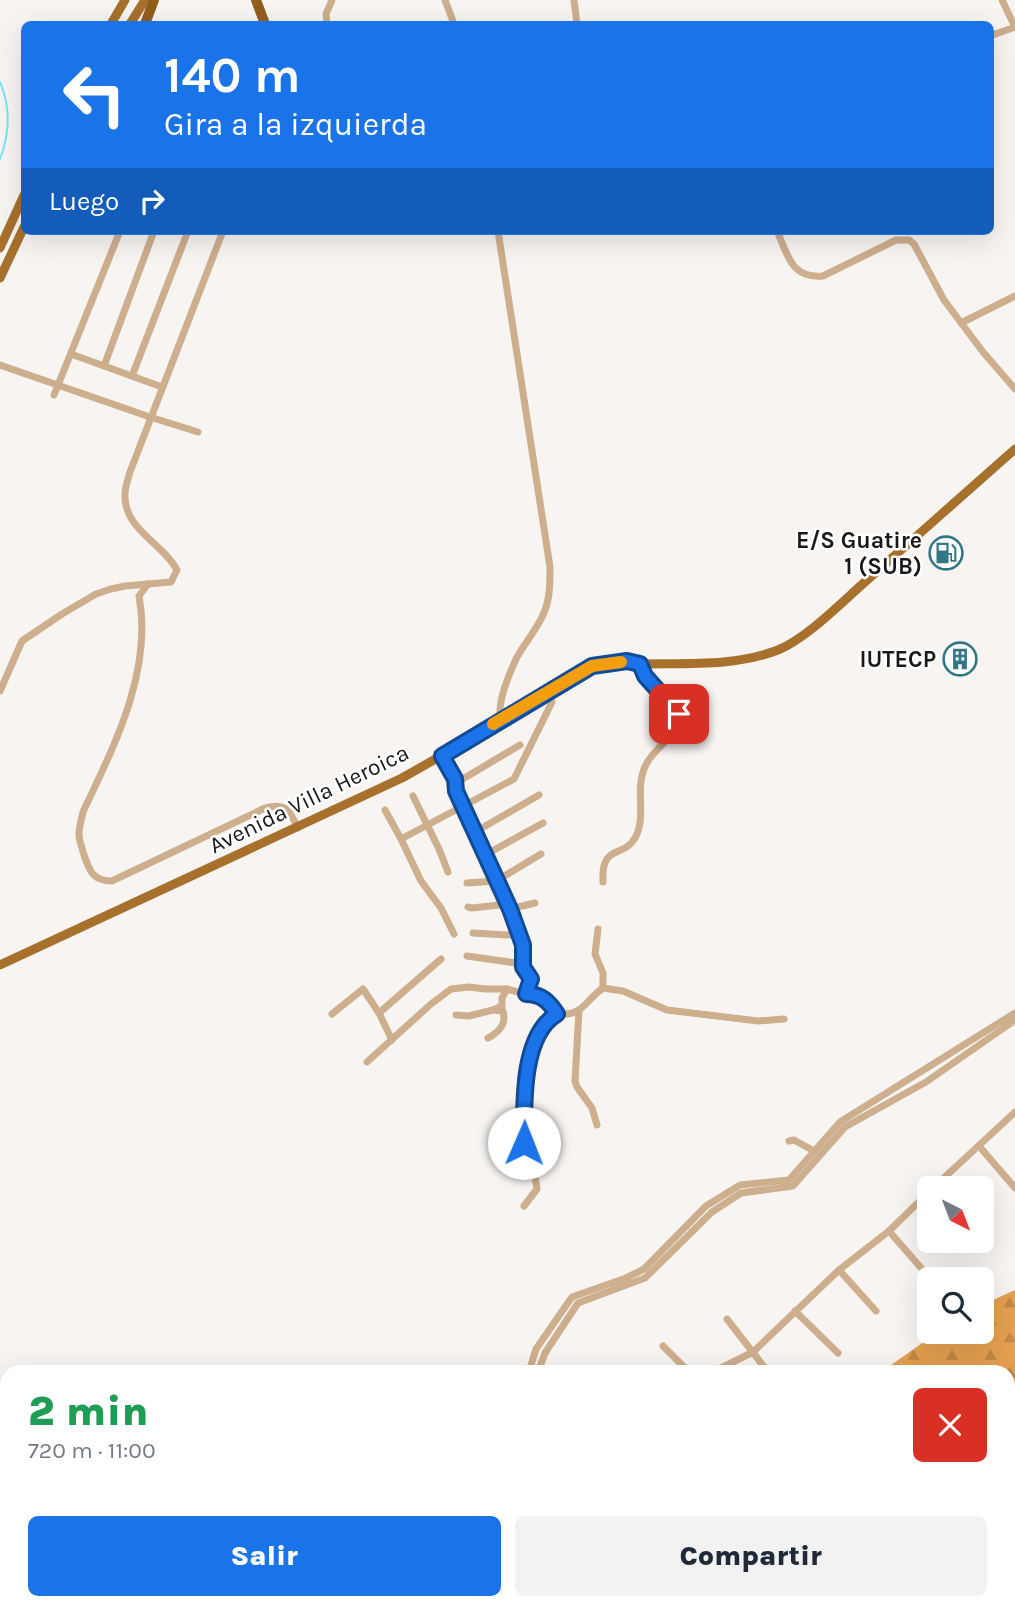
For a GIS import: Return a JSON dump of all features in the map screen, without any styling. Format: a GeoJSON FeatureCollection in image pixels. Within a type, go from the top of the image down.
{"type":"FeatureCollection","features":[{"type":"Feature","properties":{"kind":"highway"},"geometry":{"type":"LineString","coordinates":[[146,21],[154,0]]}},
{"type":"Feature","properties":{"kind":"highway"},"geometry":{"type":"LineString","coordinates":[[256,0],[264,21]]}},
{"type":"Feature","properties":{"kind":"main road"},"geometry":{"type":"LineString","coordinates":[[113,21],[125,0]]}},
{"type":"Feature","properties":{"kind":"main road"},"geometry":{"type":"LineString","coordinates":[[132,21],[145,0]]}},
{"type":"Feature","properties":{"kind":"main road"},"geometry":{"type":"LineString","coordinates":[[0,248],[21,202]]}},
{"type":"Feature","properties":{"kind":"main road"},"geometry":{"type":"LineString","coordinates":[[0,278],[21,234]]}},
{"type":"Feature","properties":{"kind":"main road","name":"Avenida Villa Heroica"},"geometry":{"type":"LineString","coordinates":[[0,965],[402,778],[592,666],[627,661],[640,664],[722,663],[759,656],[789,645],[848,597],[1015,449]]}},
{"type":"Feature","properties":{"kind":"street"},"geometry":{"type":"LineString","coordinates":[[327,21],[326,14],[332,0]]}},
{"type":"Feature","properties":{"kind":"street"},"geometry":{"type":"LineString","coordinates":[[446,0],[453,21]]}},
{"type":"Feature","properties":{"kind":"street"},"geometry":{"type":"LineString","coordinates":[[574,0],[578,21]]}},
{"type":"Feature","properties":{"kind":"street"},"geometry":{"type":"LineString","coordinates":[[994,35],[1015,27],[1002,0]]}},
{"type":"Feature","properties":{"kind":"street"},"geometry":{"type":"LineString","coordinates":[[54,395],[118,235]]}},
{"type":"Feature","properties":{"kind":"street"},"geometry":{"type":"LineString","coordinates":[[104,366],[153,235]]}},
{"type":"Feature","properties":{"kind":"street"},"geometry":{"type":"LineString","coordinates":[[132,376],[186,235]]}},
{"type":"Feature","properties":{"kind":"street"},"geometry":{"type":"LineString","coordinates":[[0,691],[22,641],[96,594],[125,586],[171,582],[177,570],[172,559],[143,534],[128,516],[124,495],[150,417],[221,235]]}},
{"type":"Feature","properties":{"kind":"street"},"geometry":{"type":"LineString","coordinates":[[499,235],[550,567],[550,592],[543,615],[516,659],[502,696],[499,713],[501,719]]}},
{"type":"Feature","properties":{"kind":"street"},"geometry":{"type":"LineString","coordinates":[[780,235],[790,262],[797,271],[812,277],[822,276],[896,240],[909,240],[914,244],[944,300],[1015,389]]}},
{"type":"Feature","properties":{"kind":"street"},"geometry":{"type":"LineString","coordinates":[[961,323],[1015,296]]}},
{"type":"Feature","properties":{"kind":"street"},"geometry":{"type":"LineString","coordinates":[[71,354],[162,387]]}},
{"type":"Feature","properties":{"kind":"street"},"geometry":{"type":"LineString","coordinates":[[0,365],[198,432]]}},
{"type":"Feature","properties":{"kind":"street"},"geometry":{"type":"LineString","coordinates":[[148,584],[139,596],[142,613],[141,644],[129,702],[80,824],[79,837],[87,866],[93,876],[103,881],[113,881],[275,805],[285,807],[298,828]]}},
{"type":"Feature","properties":{"kind":"street"},"geometry":{"type":"LineString","coordinates":[[603,882],[604,863],[607,858],[631,843],[640,825],[644,769],[680,722],[679,714],[645,676],[640,664]]}},
{"type":"Feature","properties":{"kind":"street"},"geometry":{"type":"LineString","coordinates":[[401,839],[514,779],[552,702]]}},
{"type":"Feature","properties":{"kind":"street"},"geometry":{"type":"LineString","coordinates":[[456,783],[520,745]]}},
{"type":"Feature","properties":{"kind":"street"},"geometry":{"type":"LineString","coordinates":[[442,756],[455,779],[456,791],[520,934],[523,964],[531,979],[526,994]]}},
{"type":"Feature","properties":{"kind":"street"},"geometry":{"type":"LineString","coordinates":[[475,832],[539,795]]}},
{"type":"Feature","properties":{"kind":"street"},"geometry":{"type":"LineString","coordinates":[[413,796],[448,872]]}},
{"type":"Feature","properties":{"kind":"street"},"geometry":{"type":"LineString","coordinates":[[385,810],[421,881],[441,908],[454,934]]}},
{"type":"Feature","properties":{"kind":"street"},"geometry":{"type":"LineString","coordinates":[[485,855],[543,823]]}},
{"type":"Feature","properties":{"kind":"street"},"geometry":{"type":"LineString","coordinates":[[467,883],[496,881],[541,854]]}},
{"type":"Feature","properties":{"kind":"street"},"geometry":{"type":"LineString","coordinates":[[468,907],[535,904]]}},
{"type":"Feature","properties":{"kind":"street"},"geometry":{"type":"LineString","coordinates":[[524,1206],[537,1189],[524,1143],[529,1065],[539,1034],[546,1023],[557,1014],[579,1010],[603,988],[603,973],[595,954],[598,929]]}},
{"type":"Feature","properties":{"kind":"street"},"geometry":{"type":"LineString","coordinates":[[473,933],[520,934]]}},
{"type":"Feature","properties":{"kind":"street"},"geometry":{"type":"LineString","coordinates":[[467,956],[523,964]]}},
{"type":"Feature","properties":{"kind":"street"},"geometry":{"type":"LineString","coordinates":[[379,1013],[441,959]]}},
{"type":"Feature","properties":{"kind":"street"},"geometry":{"type":"LineString","coordinates":[[603,988],[623,991],[667,1010],[758,1021],[785,1019]]}},
{"type":"Feature","properties":{"kind":"street"},"geometry":{"type":"LineString","coordinates":[[332,1014],[363,989],[392,1040]]}},
{"type":"Feature","properties":{"kind":"street"},"geometry":{"type":"LineString","coordinates":[[367,1062],[451,989],[507,989],[535,994],[545,999],[557,1014]]}},
{"type":"Feature","properties":{"kind":"street"},"geometry":{"type":"LineString","coordinates":[[456,1015],[469,1016],[502,1006],[502,998],[507,989]]}},
{"type":"Feature","properties":{"kind":"street"},"geometry":{"type":"LineString","coordinates":[[488,1038],[503,1026],[505,1018],[503,1012],[493,1010]]}},
{"type":"Feature","properties":{"kind":"street"},"geometry":{"type":"LineString","coordinates":[[579,1010],[575,1081],[592,1108],[597,1125]]}},
{"type":"Feature","properties":{"kind":"street"},"geometry":{"type":"LineString","coordinates":[[531,1365],[536,1349],[572,1297],[644,1269],[706,1206],[740,1185],[789,1180],[840,1122],[1015,1013]]}},
{"type":"Feature","properties":{"kind":"street"},"geometry":{"type":"LineString","coordinates":[[541,1365],[545,1353],[578,1303],[645,1278],[712,1212],[741,1193],[793,1186],[845,1127],[926,1082],[1015,1020]]}},
{"type":"Feature","properties":{"kind":"street"},"geometry":{"type":"LineString","coordinates":[[947,1176],[1015,1112]]}},
{"type":"Feature","properties":{"kind":"street"},"geometry":{"type":"LineString","coordinates":[[789,1141],[794,1140],[814,1151]]}},
{"type":"Feature","properties":{"kind":"street"},"geometry":{"type":"LineString","coordinates":[[979,1146],[1015,1188]]}},
{"type":"Feature","properties":{"kind":"street"},"geometry":{"type":"LineString","coordinates":[[727,1365],[753,1352],[839,1270],[889,1231],[917,1204]]}},
{"type":"Feature","properties":{"kind":"street"},"geometry":{"type":"LineString","coordinates":[[889,1231],[920,1267]]}},
{"type":"Feature","properties":{"kind":"street"},"geometry":{"type":"LineString","coordinates":[[839,1270],[876,1311]]}},
{"type":"Feature","properties":{"kind":"street"},"geometry":{"type":"LineString","coordinates":[[795,1311],[838,1353]]}},
{"type":"Feature","properties":{"kind":"street"},"geometry":{"type":"LineString","coordinates":[[727,1319],[763,1365]]}},
{"type":"Feature","properties":{"kind":"street"},"geometry":{"type":"LineString","coordinates":[[663,1346],[682,1365]]}},
{"type":"Feature","properties":{"kind":"green space"},"geometry":{"type":"Polygon","coordinates":[[[1015,1290],[1015,1365],[891,1365],[921,1344],[994,1344],[994,1300],[1015,1290]]]}},
{"type":"Feature","properties":{"kind":"waterway"},"geometry":{"type":"LineString","coordinates":[[0,82],[8,120],[0,159]]}},
{"type":"Feature","properties":{"kind":"slow traffic"},"geometry":{"type":"LineString","coordinates":[[493,724],[592,666],[621,662]]}},
{"type":"Feature","properties":{"kind":"place","name":"E/S Guatire 1 (SUB)"},"geometry":{"type":"Point","coordinates":[946,553]}},
{"type":"Feature","properties":{"kind":"place","name":"IUTECP"},"geometry":{"type":"Point","coordinates":[960,659]}},
{"type":"Feature","properties":{"kind":"route"},"geometry":{"type":"LineString","coordinates":[[524,1143],[529,1065],[539,1034],[546,1023],[557,1014],[545,999],[535,994],[526,994],[531,979],[523,967],[520,934],[456,791],[455,779],[442,756],[592,666],[627,661],[640,664],[645,676],[679,714]]}}]}
